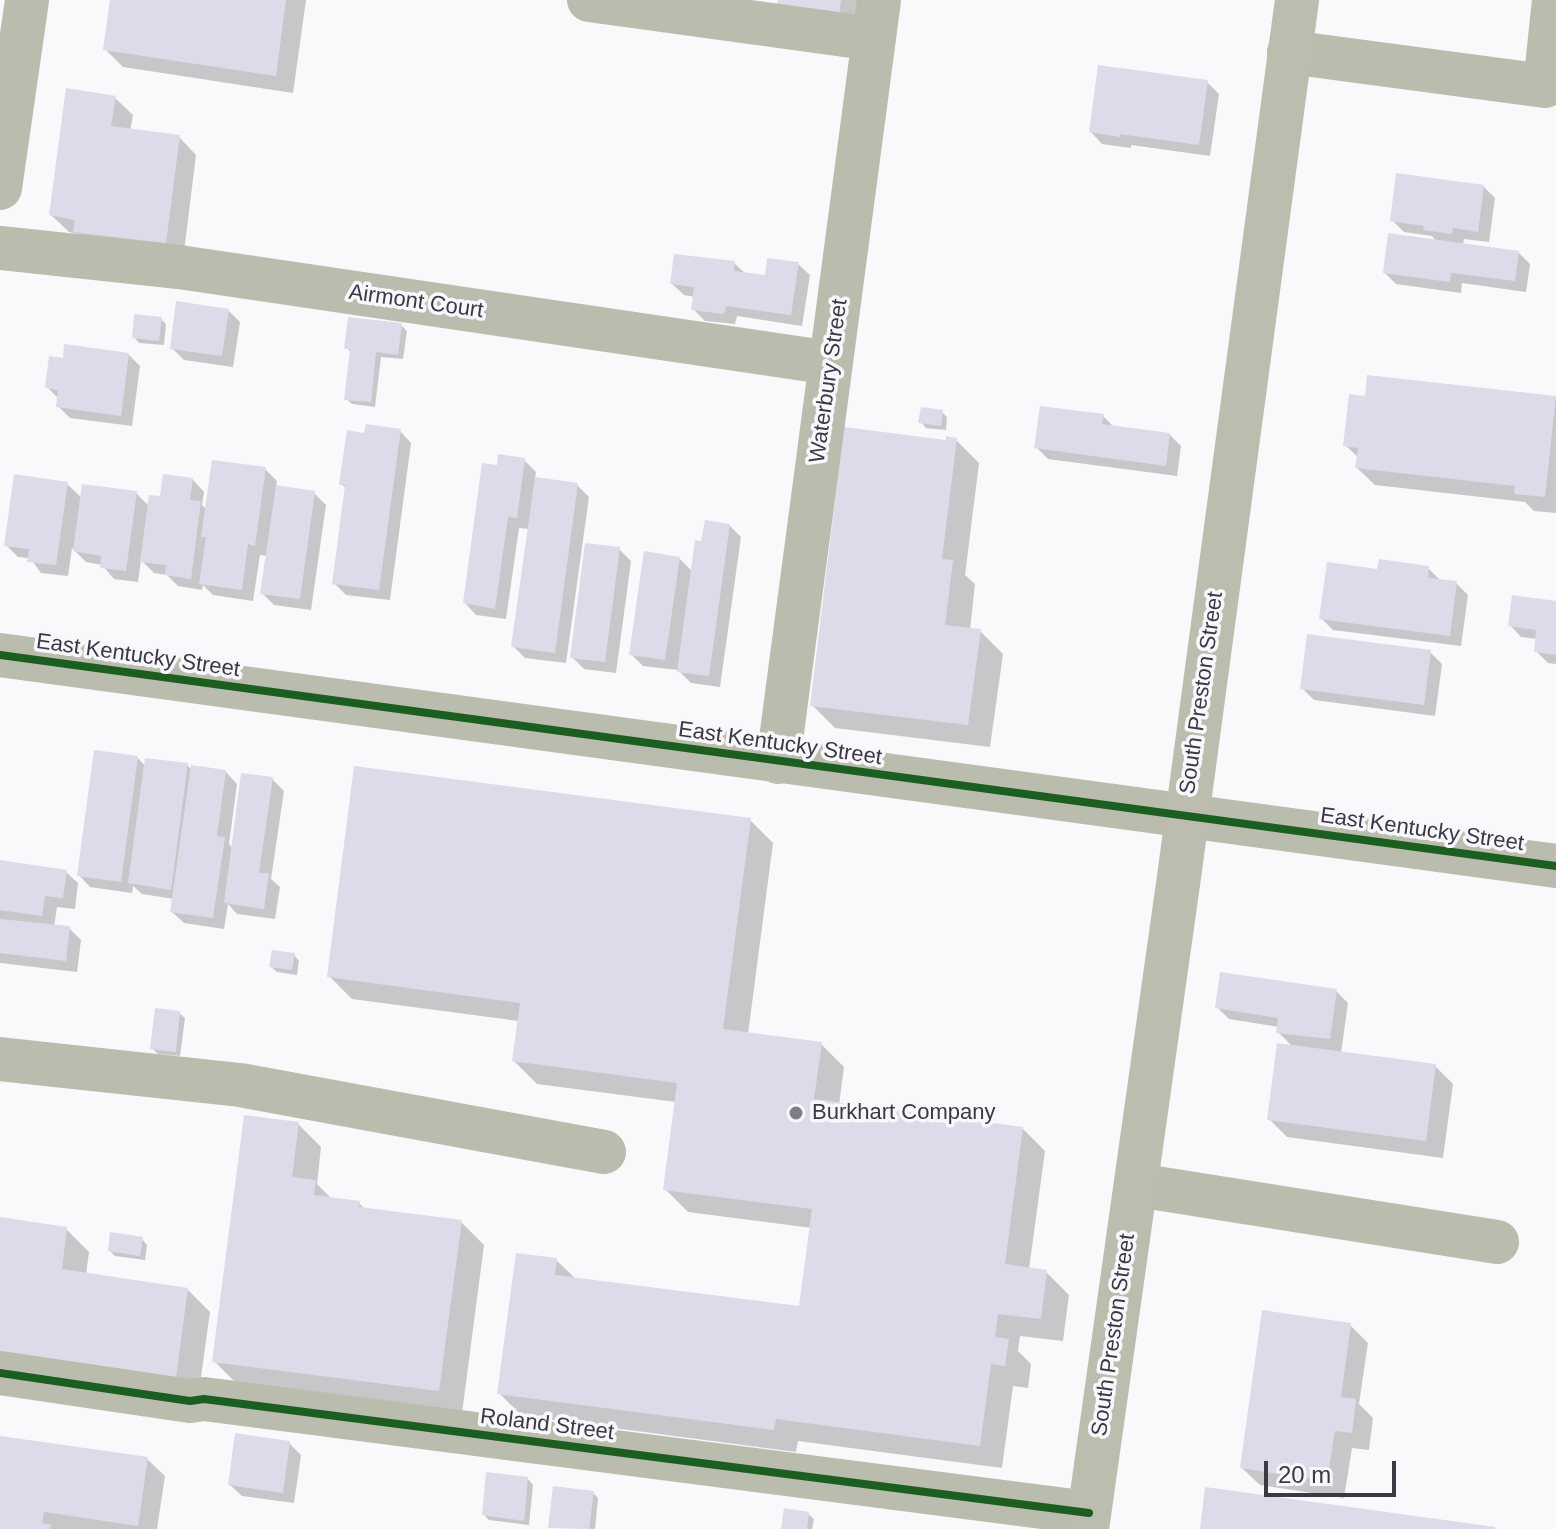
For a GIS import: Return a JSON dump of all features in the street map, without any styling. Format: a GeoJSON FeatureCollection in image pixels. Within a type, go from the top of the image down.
{"type":"FeatureCollection","features":[{"type":"Feature","properties":{"kind":"main road","name":"South Preston Street"},"geometry":{"type":"LineString","coordinates":[[1088,1521],[1126,1238],[1137,1185],[1297,0]]}},
{"type":"Feature","properties":{"kind":"street"},"geometry":{"type":"LineString","coordinates":[[0,188],[27,0]]}},
{"type":"Feature","properties":{"kind":"street"},"geometry":{"type":"LineString","coordinates":[[589,0],[877,20]]}},
{"type":"Feature","properties":{"kind":"street"},"geometry":{"type":"LineString","coordinates":[[1289,52],[1545,86],[1554,0]]}},
{"type":"Feature","properties":{"kind":"street","name":"Waterbury Street"},"geometry":{"type":"LineString","coordinates":[[778,762],[877,20]]}},
{"type":"Feature","properties":{"kind":"street","name":"Airmont Court"},"geometry":{"type":"LineString","coordinates":[[0,248],[179,267],[831,363]]}},
{"type":"Feature","properties":{"kind":"street","name":"East Kentucky Street"},"geometry":{"type":"LineString","coordinates":[[0,655],[1556,866]]}},
{"type":"Feature","properties":{"kind":"street"},"geometry":{"type":"LineString","coordinates":[[0,1059],[240,1085],[604,1152]]}},
{"type":"Feature","properties":{"kind":"street"},"geometry":{"type":"LineString","coordinates":[[1137,1185],[1497,1242]]}},
{"type":"Feature","properties":{"kind":"street","name":"Roland Street"},"geometry":{"type":"LineString","coordinates":[[0,1373],[1088,1521]]}},
{"type":"Feature","properties":{"kind":"building"},"geometry":{"type":"Polygon","coordinates":[[[110,0],[286,0],[276,76],[103,50],[110,0]]]}},
{"type":"Feature","properties":{"kind":"building"},"geometry":{"type":"Polygon","coordinates":[[[778,0],[841,0],[839,15],[777,6],[778,0]]]}},
{"type":"Feature","properties":{"kind":"building"},"geometry":{"type":"Polygon","coordinates":[[[1098,65],[1208,80],[1199,145],[1089,132],[1098,65]]]}},
{"type":"Feature","properties":{"kind":"building"},"geometry":{"type":"Polygon","coordinates":[[[66,88],[116,96],[111,126],[180,135],[166,243],[73,232],[75,220],[49,215],[66,88]]]}},
{"type":"Feature","properties":{"kind":"building"},"geometry":{"type":"Polygon","coordinates":[[[1396,173],[1484,185],[1478,232],[1453,228],[1452,234],[1390,221],[1396,173]]]}},
{"type":"Feature","properties":{"kind":"building"},"geometry":{"type":"Polygon","coordinates":[[[1388,233],[1519,251],[1515,281],[1451,273],[1450,282],[1383,273],[1388,233]]]}},
{"type":"Feature","properties":{"kind":"building"},"geometry":{"type":"Polygon","coordinates":[[[674,254],[735,261],[734,271],[765,275],[767,258],[799,262],[791,315],[726,306],[724,314],[691,310],[694,287],[670,284],[674,254]]]}},
{"type":"Feature","properties":{"kind":"building"},"geometry":{"type":"Polygon","coordinates":[[[176,301],[229,309],[222,356],[170,349],[176,301]]]}},
{"type":"Feature","properties":{"kind":"building"},"geometry":{"type":"Polygon","coordinates":[[[134,314],[162,317],[159,341],[132,338],[134,314]]]}},
{"type":"Feature","properties":{"kind":"building"},"geometry":{"type":"Polygon","coordinates":[[[348,317],[402,323],[398,355],[376,352],[371,402],[344,400],[350,349],[344,349],[348,317]]]}},
{"type":"Feature","properties":{"kind":"building"},"geometry":{"type":"Polygon","coordinates":[[[64,344],[129,353],[121,416],[56,407],[58,390],[45,388],[49,356],[63,358],[64,344]]]}},
{"type":"Feature","properties":{"kind":"building"},"geometry":{"type":"Polygon","coordinates":[[[1367,375],[1556,396],[1545,497],[1514,494],[1515,486],[1355,468],[1358,448],[1343,446],[1349,394],[1365,396],[1367,375]]]}},
{"type":"Feature","properties":{"kind":"building"},"geometry":{"type":"Polygon","coordinates":[[[1040,406],[1104,414],[1102,424],[1170,433],[1166,466],[1034,448],[1040,406]]]}},
{"type":"Feature","properties":{"kind":"building"},"geometry":{"type":"Polygon","coordinates":[[[921,407],[943,410],[941,426],[918,423],[921,407]]]}},
{"type":"Feature","properties":{"kind":"building"},"geometry":{"type":"Polygon","coordinates":[[[366,424],[401,429],[379,590],[332,584],[345,485],[339,485],[347,430],[364,433],[366,424]]]}},
{"type":"Feature","properties":{"kind":"building"},"geometry":{"type":"Polygon","coordinates":[[[844,427],[946,440],[946,436],[957,438],[942,559],[953,560],[945,625],[981,629],[968,725],[810,706],[844,427]]]}},
{"type":"Feature","properties":{"kind":"building"},"geometry":{"type":"Polygon","coordinates":[[[498,454],[525,458],[517,518],[508,517],[495,609],[463,603],[482,463],[497,465],[498,454]]]}},
{"type":"Feature","properties":{"kind":"building"},"geometry":{"type":"Polygon","coordinates":[[[212,460],[266,467],[255,546],[248,544],[242,590],[199,584],[206,537],[201,537],[212,460]]]}},
{"type":"Feature","properties":{"kind":"building"},"geometry":{"type":"Polygon","coordinates":[[[14,474],[68,482],[56,565],[27,562],[29,549],[4,546],[14,474]]]}},
{"type":"Feature","properties":{"kind":"building"},"geometry":{"type":"Polygon","coordinates":[[[163,474],[193,478],[190,500],[201,501],[191,579],[165,575],[166,565],[140,562],[149,495],[160,496],[163,474]]]}},
{"type":"Feature","properties":{"kind":"building"},"geometry":{"type":"Polygon","coordinates":[[[535,477],[578,483],[555,653],[511,647],[535,477]]]}},
{"type":"Feature","properties":{"kind":"building"},"geometry":{"type":"Polygon","coordinates":[[[82,484],[137,491],[126,571],[100,568],[101,556],[73,551],[82,484]]]}},
{"type":"Feature","properties":{"kind":"building"},"geometry":{"type":"Polygon","coordinates":[[[276,485],[315,491],[300,599],[260,594],[276,485]]]}},
{"type":"Feature","properties":{"kind":"building"},"geometry":{"type":"Polygon","coordinates":[[[705,520],[730,524],[709,676],[677,672],[695,540],[701,541],[705,520]]]}},
{"type":"Feature","properties":{"kind":"building"},"geometry":{"type":"Polygon","coordinates":[[[585,543],[620,547],[605,662],[570,658],[585,543]]]}},
{"type":"Feature","properties":{"kind":"building"},"geometry":{"type":"Polygon","coordinates":[[[644,551],[680,557],[665,660],[629,655],[644,551]]]}},
{"type":"Feature","properties":{"kind":"building"},"geometry":{"type":"Polygon","coordinates":[[[1379,559],[1429,566],[1428,578],[1457,581],[1450,636],[1319,619],[1327,562],[1377,569],[1379,559]]]}},
{"type":"Feature","properties":{"kind":"building"},"geometry":{"type":"Polygon","coordinates":[[[1512,595],[1556,601],[1556,655],[1534,652],[1536,630],[1508,626],[1512,595]]]}},
{"type":"Feature","properties":{"kind":"building"},"geometry":{"type":"Polygon","coordinates":[[[1307,634],[1431,650],[1424,705],[1300,689],[1307,634]]]}},
{"type":"Feature","properties":{"kind":"building"},"geometry":{"type":"Polygon","coordinates":[[[94,750],[138,756],[121,882],[77,876],[94,750]]]}},
{"type":"Feature","properties":{"kind":"building"},"geometry":{"type":"Polygon","coordinates":[[[145,758],[188,763],[171,890],[128,883],[145,758]]]}},
{"type":"Feature","properties":{"kind":"building"},"geometry":{"type":"Polygon","coordinates":[[[191,765],[226,770],[217,836],[225,837],[213,918],[170,912],[191,765]]]}},
{"type":"Feature","properties":{"kind":"building","name":"Burkhart Company"},"geometry":{"type":"Polygon","coordinates":[[[354,766],[751,818],[723,1029],[822,1042],[814,1099],[1023,1127],[1005,1264],[1047,1270],[1041,1319],[998,1314],[995,1337],[1009,1339],[1005,1366],[991,1364],[980,1446],[776,1419],[774,1430],[497,1394],[516,1253],[557,1258],[555,1275],[799,1306],[812,1209],[663,1190],[677,1083],[512,1061],[520,1003],[327,977],[354,766]]]}},
{"type":"Feature","properties":{"kind":"building"},"geometry":{"type":"Polygon","coordinates":[[[241,773],[273,777],[259,873],[269,873],[264,909],[224,903],[241,773]]]}},
{"type":"Feature","properties":{"kind":"building"},"geometry":{"type":"Polygon","coordinates":[[[0,860],[67,870],[63,898],[45,896],[42,916],[0,910],[0,860]]]}},
{"type":"Feature","properties":{"kind":"building"},"geometry":{"type":"Polygon","coordinates":[[[0,919],[70,926],[66,961],[0,953],[0,919]]]}},
{"type":"Feature","properties":{"kind":"building"},"geometry":{"type":"Polygon","coordinates":[[[272,950],[295,953],[292,970],[269,967],[272,950]]]}},
{"type":"Feature","properties":{"kind":"building"},"geometry":{"type":"Polygon","coordinates":[[[1220,972],[1337,989],[1330,1039],[1276,1033],[1278,1018],[1215,1008],[1220,972]]]}},
{"type":"Feature","properties":{"kind":"building"},"geometry":{"type":"Polygon","coordinates":[[[155,1008],[180,1011],[176,1052],[150,1049],[155,1008]]]}},
{"type":"Feature","properties":{"kind":"building"},"geometry":{"type":"Polygon","coordinates":[[[1277,1043],[1436,1064],[1426,1141],[1267,1120],[1277,1043]]]}},
{"type":"Feature","properties":{"kind":"building"},"geometry":{"type":"Polygon","coordinates":[[[244,1115],[299,1122],[292,1177],[316,1180],[314,1195],[360,1201],[359,1207],[462,1220],[439,1391],[212,1362],[244,1115]]]}},
{"type":"Feature","properties":{"kind":"building"},"geometry":{"type":"Polygon","coordinates":[[[0,1217],[67,1227],[62,1269],[188,1288],[176,1377],[0,1353],[0,1217]]]}},
{"type":"Feature","properties":{"kind":"building"},"geometry":{"type":"Polygon","coordinates":[[[110,1232],[143,1237],[140,1256],[108,1251],[110,1232]]]}},
{"type":"Feature","properties":{"kind":"building"},"geometry":{"type":"Polygon","coordinates":[[[1262,1310],[1351,1323],[1341,1397],[1356,1399],[1352,1433],[1335,1431],[1327,1481],[1240,1468],[1262,1310]]]}},
{"type":"Feature","properties":{"kind":"building"},"geometry":{"type":"Polygon","coordinates":[[[235,1433],[290,1441],[283,1493],[228,1485],[235,1433]]]}},
{"type":"Feature","properties":{"kind":"building"},"geometry":{"type":"Polygon","coordinates":[[[0,1436],[148,1457],[138,1526],[44,1512],[42,1523],[51,1525],[50,1529],[0,1529],[0,1436]]]}},
{"type":"Feature","properties":{"kind":"building"},"geometry":{"type":"Polygon","coordinates":[[[486,1472],[528,1477],[524,1521],[482,1515],[486,1472]]]}},
{"type":"Feature","properties":{"kind":"building"},"geometry":{"type":"Polygon","coordinates":[[[553,1486],[594,1491],[589,1529],[548,1528],[553,1486]]]}},
{"type":"Feature","properties":{"kind":"building"},"geometry":{"type":"Polygon","coordinates":[[[1205,1487],[1495,1527],[1495,1529],[1200,1529],[1205,1487]]]}},
{"type":"Feature","properties":{"kind":"building"},"geometry":{"type":"Polygon","coordinates":[[[784,1508],[809,1512],[807,1529],[781,1529],[784,1508]]]}},
{"type":"Feature","properties":{"kind":"cycle path"},"geometry":{"type":"LineString","coordinates":[[0,655],[1556,866]]}},
{"type":"Feature","properties":{"kind":"cycle path"},"geometry":{"type":"LineString","coordinates":[[0,1373],[190,1401],[204,1399],[1089,1513]]}},
{"type":"Feature","properties":{"kind":"place","name":"Burkhart Company"},"geometry":{"type":"Point","coordinates":[796,1113]}}]}
